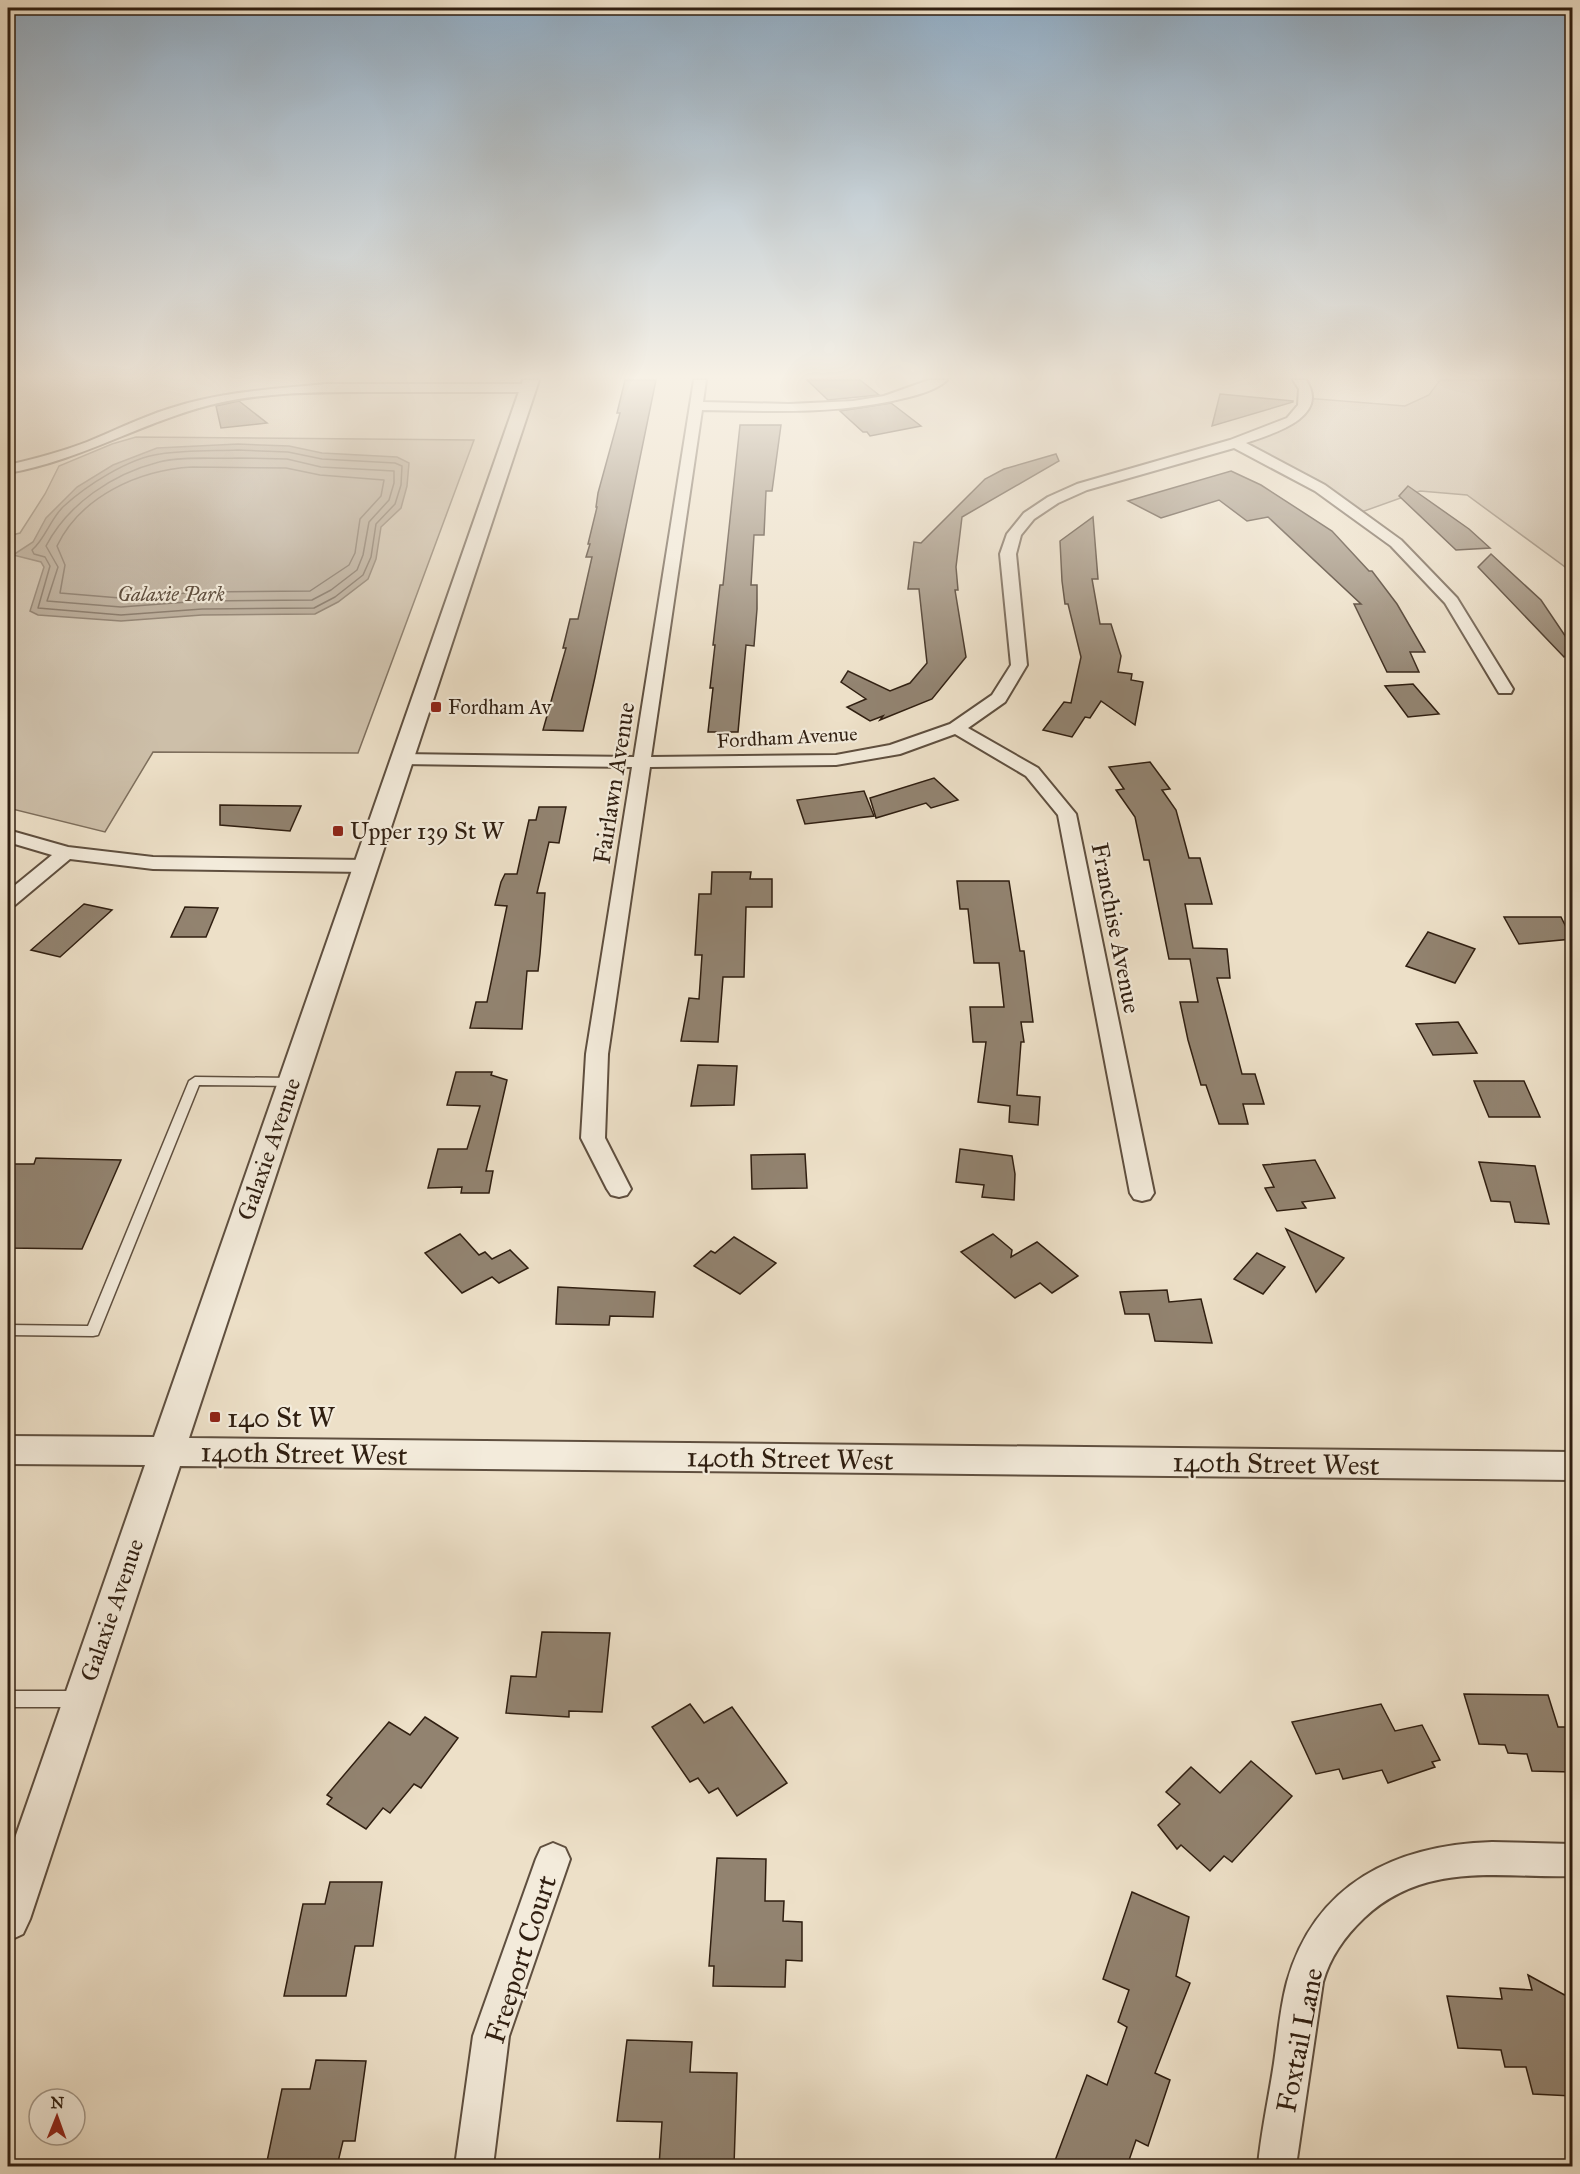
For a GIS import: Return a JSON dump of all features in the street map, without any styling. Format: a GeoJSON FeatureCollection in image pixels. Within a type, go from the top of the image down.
{"type":"FeatureCollection","features":[{"type":"Feature","properties":{"kind":"street","name":"Galaxie Avenue"},"geometry":{"type":"LineString","coordinates":[[8,1919],[496,481]]}},
{"type":"Feature","properties":{"kind":"street","name":"Fairlawn Avenue"},"geometry":{"type":"LineString","coordinates":[[619,1189],[593,1138],[597,1054],[684,481]]}},
{"type":"Feature","properties":{"kind":"street","name":"Fordham Avenue"},"geometry":{"type":"LineString","coordinates":[[401,759],[641,762],[836,760],[894,750],[956,728],[999,698],[1018,665],[1008,554],[1014,534],[1029,516],[1053,500],[1101,481]]}},
{"type":"Feature","properties":{"kind":"street"},"geometry":{"type":"LineString","coordinates":[[1308,481],[1396,543],[1451,602],[1504,689]]}},
{"type":"Feature","properties":{"kind":"street","name":"Franchise Avenue"},"geometry":{"type":"LineString","coordinates":[[956,728],[1032,772],[1067,814],[1142,1193]]}},
{"type":"Feature","properties":{"kind":"street"},"geometry":{"type":"LineString","coordinates":[[8,836],[66,853],[153,863],[365,866]]}},
{"type":"Feature","properties":{"kind":"street"},"geometry":{"type":"LineString","coordinates":[[8,901],[66,853]]}},
{"type":"Feature","properties":{"kind":"street","name":"140th Street West"},"geometry":{"type":"LineString","coordinates":[[8,1450],[1572,1466]]}},
{"type":"Feature","properties":{"kind":"street","name":"Freeport Court"},"geometry":{"type":"LineString","coordinates":[[474,2166],[491,2036],[553,1859]]}},
{"type":"Feature","properties":{"kind":"street","name":"Foxtail Lane"},"geometry":{"type":"LineString","coordinates":[[1276,2166],[1305,1981],[1318,1951],[1337,1922],[1359,1899],[1386,1880],[1415,1868],[1481,1860],[1572,1860]]}},
{"type":"Feature","properties":{"kind":"lane"},"geometry":{"type":"LineString","coordinates":[[8,1330],[93,1331],[195,1081],[292,1082]]}},
{"type":"Feature","properties":{"kind":"lane"},"geometry":{"type":"LineString","coordinates":[[8,1699],[82,1699]]}},
{"type":"Feature","properties":{"kind":"green space","name":"Galaxie Park"},"geometry":{"type":"Polygon","coordinates":[[[51,481],[459,481],[358,753],[153,752],[105,832],[8,808],[8,536],[20,533],[51,481]]]}},
{"type":"Feature","properties":{"kind":"green space"},"geometry":{"type":"Polygon","coordinates":[[[1301,481],[1572,481],[1572,572],[1467,495],[1420,491],[1356,514],[1301,481]]]}},
{"type":"Feature","properties":{"kind":"water"},"geometry":{"type":"Polygon","coordinates":[[[86,481],[407,481],[401,508],[381,527],[376,559],[368,579],[338,602],[315,614],[202,615],[121,621],[38,615],[30,611],[44,567],[41,562],[13,555],[33,542],[46,518],[77,487],[86,481]]]}},
{"type":"Feature","properties":{"kind":"building"},"geometry":{"type":"Polygon","coordinates":[[[601,481],[635,481],[583,731],[543,730],[566,648],[563,648],[570,619],[578,619],[592,557],[586,557],[601,481]]]}},
{"type":"Feature","properties":{"kind":"building"},"geometry":{"type":"Polygon","coordinates":[[[734,481],[773,481],[772,491],[766,491],[764,535],[754,535],[751,585],[757,585],[757,609],[754,646],[746,645],[738,732],[708,732],[713,688],[710,688],[715,645],[713,645],[720,585],[723,585],[734,481]]]}},
{"type":"Feature","properties":{"kind":"building"},"geometry":{"type":"Polygon","coordinates":[[[983,481],[1024,481],[962,517],[956,567],[958,590],[955,590],[966,657],[932,699],[880,720],[883,716],[870,721],[847,707],[866,699],[841,682],[848,671],[890,691],[910,683],[927,663],[919,589],[908,589],[914,542],[921,543],[983,481]]]}},
{"type":"Feature","properties":{"kind":"building"},"geometry":{"type":"Polygon","coordinates":[[[1195,481],[1253,481],[1261,485],[1332,531],[1369,571],[1372,571],[1397,604],[1425,652],[1410,652],[1419,672],[1387,672],[1354,604],[1361,604],[1268,517],[1247,521],[1219,500],[1161,518],[1128,501],[1195,481]]]}},
{"type":"Feature","properties":{"kind":"building"},"geometry":{"type":"Polygon","coordinates":[[[1408,486],[1469,529],[1490,548],[1456,550],[1399,496],[1408,486]]]}},
{"type":"Feature","properties":{"kind":"building"},"geometry":{"type":"Polygon","coordinates":[[[1093,517],[1098,579],[1092,579],[1100,624],[1111,624],[1121,656],[1118,672],[1132,674],[1131,680],[1143,682],[1135,725],[1101,701],[1090,718],[1085,717],[1072,737],[1043,730],[1064,702],[1071,703],[1081,657],[1068,604],[1065,604],[1060,541],[1093,517]]]}},
{"type":"Feature","properties":{"kind":"building"},"geometry":{"type":"Polygon","coordinates":[[[1491,554],[1541,600],[1572,646],[1572,650],[1564,657],[1478,567],[1491,554]]]}},
{"type":"Feature","properties":{"kind":"building"},"geometry":{"type":"Polygon","coordinates":[[[1413,684],[1439,714],[1408,717],[1385,686],[1413,684]]]}},
{"type":"Feature","properties":{"kind":"building"},"geometry":{"type":"Polygon","coordinates":[[[1150,762],[1170,789],[1162,790],[1176,810],[1189,858],[1200,858],[1212,904],[1185,904],[1193,948],[1227,949],[1230,978],[1217,978],[1242,1074],[1255,1074],[1264,1104],[1243,1104],[1248,1124],[1219,1124],[1206,1085],[1201,1085],[1180,1002],[1198,1002],[1190,959],[1169,959],[1149,860],[1144,860],[1135,817],[1116,790],[1124,789],[1109,767],[1150,762]]]}},
{"type":"Feature","properties":{"kind":"building"},"geometry":{"type":"Polygon","coordinates":[[[934,778],[958,800],[931,808],[926,803],[876,818],[870,798],[934,778]]]}},
{"type":"Feature","properties":{"kind":"building"},"geometry":{"type":"Polygon","coordinates":[[[864,791],[874,816],[805,824],[797,800],[864,791]]]}},
{"type":"Feature","properties":{"kind":"building"},"geometry":{"type":"Polygon","coordinates":[[[220,805],[301,806],[290,831],[220,825],[220,805]]]}},
{"type":"Feature","properties":{"kind":"building"},"geometry":{"type":"Polygon","coordinates":[[[539,807],[566,807],[559,843],[549,842],[537,893],[545,893],[540,954],[538,971],[527,971],[522,1029],[470,1028],[476,1002],[487,1002],[507,906],[495,905],[501,882],[505,874],[517,874],[529,820],[536,820],[539,807]]]}},
{"type":"Feature","properties":{"kind":"building"},"geometry":{"type":"Polygon","coordinates":[[[712,872],[751,872],[750,879],[772,879],[772,907],[746,907],[744,977],[723,977],[718,1042],[681,1041],[689,998],[699,999],[702,955],[695,955],[699,894],[711,894],[712,872]]]}},
{"type":"Feature","properties":{"kind":"building"},"geometry":{"type":"Polygon","coordinates":[[[957,881],[1009,881],[1020,951],[1024,951],[1033,1022],[1021,1022],[1024,1042],[1021,1042],[1017,1095],[1040,1097],[1038,1125],[1009,1122],[1010,1106],[978,1102],[986,1042],[973,1042],[970,1007],[1004,1007],[999,963],[974,963],[968,909],[960,909],[957,881]]]}},
{"type":"Feature","properties":{"kind":"building"},"geometry":{"type":"Polygon","coordinates":[[[84,904],[112,910],[60,957],[31,950],[84,904]]]}},
{"type":"Feature","properties":{"kind":"building"},"geometry":{"type":"Polygon","coordinates":[[[185,907],[218,908],[206,937],[171,937],[185,907]]]}},
{"type":"Feature","properties":{"kind":"building"},"geometry":{"type":"Polygon","coordinates":[[[1504,917],[1561,917],[1572,939],[1519,944],[1504,917]]]}},
{"type":"Feature","properties":{"kind":"building"},"geometry":{"type":"Polygon","coordinates":[[[1428,932],[1475,949],[1455,983],[1406,966],[1428,932]]]}},
{"type":"Feature","properties":{"kind":"building"},"geometry":{"type":"Polygon","coordinates":[[[1458,1022],[1477,1053],[1433,1055],[1416,1024],[1458,1022]]]}},
{"type":"Feature","properties":{"kind":"building"},"geometry":{"type":"Polygon","coordinates":[[[698,1065],[737,1066],[734,1105],[691,1106],[698,1065]]]}},
{"type":"Feature","properties":{"kind":"building"},"geometry":{"type":"Polygon","coordinates":[[[456,1072],[492,1072],[491,1075],[507,1080],[486,1171],[493,1171],[489,1193],[461,1193],[462,1187],[428,1188],[438,1149],[467,1149],[480,1106],[447,1105],[456,1072]]]}},
{"type":"Feature","properties":{"kind":"building"},"geometry":{"type":"Polygon","coordinates":[[[1474,1081],[1524,1081],[1540,1117],[1489,1117],[1474,1081]]]}},
{"type":"Feature","properties":{"kind":"building"},"geometry":{"type":"Polygon","coordinates":[[[960,1149],[1012,1156],[1015,1174],[1014,1200],[982,1197],[984,1185],[956,1182],[960,1149]]]}},
{"type":"Feature","properties":{"kind":"building"},"geometry":{"type":"Polygon","coordinates":[[[805,1154],[807,1188],[752,1189],[751,1155],[805,1154]]]}},
{"type":"Feature","properties":{"kind":"building"},"geometry":{"type":"Polygon","coordinates":[[[36,1158],[121,1160],[82,1249],[8,1248],[8,1164],[34,1164],[36,1158]]]}},
{"type":"Feature","properties":{"kind":"building"},"geometry":{"type":"Polygon","coordinates":[[[1315,1160],[1335,1198],[1302,1202],[1306,1208],[1277,1211],[1265,1188],[1274,1187],[1263,1165],[1315,1160]]]}},
{"type":"Feature","properties":{"kind":"building"},"geometry":{"type":"Polygon","coordinates":[[[1479,1162],[1535,1166],[1549,1224],[1515,1222],[1510,1202],[1491,1201],[1479,1162]]]}},
{"type":"Feature","properties":{"kind":"building"},"geometry":{"type":"Polygon","coordinates":[[[1286,1229],[1344,1258],[1316,1292],[1286,1229]]]}},
{"type":"Feature","properties":{"kind":"building"},"geometry":{"type":"Polygon","coordinates":[[[460,1234],[479,1255],[485,1252],[492,1259],[510,1250],[528,1268],[499,1283],[492,1277],[462,1293],[425,1253],[460,1234]]]}},
{"type":"Feature","properties":{"kind":"building"},"geometry":{"type":"Polygon","coordinates":[[[993,1234],[1012,1250],[1011,1257],[1037,1242],[1078,1276],[1052,1293],[1040,1283],[1015,1298],[961,1252],[993,1234]]]}},
{"type":"Feature","properties":{"kind":"building"},"geometry":{"type":"Polygon","coordinates":[[[734,1237],[776,1263],[740,1294],[694,1266],[711,1251],[715,1253],[734,1237]]]}},
{"type":"Feature","properties":{"kind":"building"},"geometry":{"type":"Polygon","coordinates":[[[1257,1253],[1285,1267],[1263,1294],[1234,1279],[1257,1253]]]}},
{"type":"Feature","properties":{"kind":"building"},"geometry":{"type":"Polygon","coordinates":[[[558,1287],[655,1292],[653,1317],[610,1316],[609,1325],[556,1324],[558,1287]]]}},
{"type":"Feature","properties":{"kind":"building"},"geometry":{"type":"Polygon","coordinates":[[[1167,1290],[1169,1302],[1201,1299],[1212,1343],[1155,1341],[1149,1314],[1125,1314],[1120,1292],[1167,1290]]]}},
{"type":"Feature","properties":{"kind":"building"},"geometry":{"type":"Polygon","coordinates":[[[542,1632],[610,1633],[602,1712],[569,1711],[569,1717],[506,1713],[511,1676],[536,1677],[542,1632]]]}},
{"type":"Feature","properties":{"kind":"building"},"geometry":{"type":"Polygon","coordinates":[[[1464,1694],[1548,1695],[1558,1727],[1572,1727],[1572,1772],[1532,1771],[1527,1754],[1508,1753],[1505,1745],[1479,1744],[1464,1694]]]}},
{"type":"Feature","properties":{"kind":"building"},"geometry":{"type":"Polygon","coordinates":[[[690,1704],[704,1723],[732,1707],[787,1783],[737,1816],[718,1788],[709,1793],[698,1778],[690,1782],[652,1727],[690,1704]]]}},
{"type":"Feature","properties":{"kind":"building"},"geometry":{"type":"Polygon","coordinates":[[[1381,1704],[1395,1731],[1422,1725],[1440,1760],[1432,1762],[1435,1767],[1388,1783],[1382,1770],[1343,1779],[1339,1769],[1316,1774],[1292,1722],[1381,1704]]]}},
{"type":"Feature","properties":{"kind":"building"},"geometry":{"type":"Polygon","coordinates":[[[425,1717],[458,1738],[421,1788],[414,1784],[390,1813],[383,1808],[366,1829],[327,1804],[332,1798],[327,1795],[389,1722],[410,1735],[425,1717]]]}},
{"type":"Feature","properties":{"kind":"building"},"geometry":{"type":"Polygon","coordinates":[[[1251,1761],[1292,1796],[1232,1862],[1224,1856],[1210,1871],[1181,1845],[1177,1849],[1158,1825],[1180,1804],[1166,1792],[1191,1767],[1220,1793],[1251,1761]]]}},
{"type":"Feature","properties":{"kind":"building"},"geometry":{"type":"Polygon","coordinates":[[[717,1858],[766,1859],[765,1901],[784,1901],[783,1921],[802,1922],[802,1961],[786,1960],[785,1987],[713,1986],[714,1966],[709,1966],[717,1858]]]}},
{"type":"Feature","properties":{"kind":"building"},"geometry":{"type":"Polygon","coordinates":[[[330,1882],[382,1882],[373,1946],[355,1946],[346,1996],[284,1996],[303,1904],[325,1904],[330,1882]]]}},
{"type":"Feature","properties":{"kind":"building"},"geometry":{"type":"Polygon","coordinates":[[[1132,1892],[1189,1917],[1176,1976],[1190,1983],[1155,2073],[1170,2080],[1148,2146],[1136,2140],[1127,2166],[1053,2166],[1087,2075],[1107,2085],[1127,2027],[1118,2022],[1129,1990],[1103,1979],[1132,1892]]]}},
{"type":"Feature","properties":{"kind":"building"},"geometry":{"type":"Polygon","coordinates":[[[1528,1975],[1572,1999],[1572,2096],[1533,2094],[1526,2067],[1505,2067],[1501,2050],[1458,2048],[1447,1996],[1502,1999],[1500,1988],[1532,1990],[1528,1975]]]}},
{"type":"Feature","properties":{"kind":"building"},"geometry":{"type":"Polygon","coordinates":[[[627,2040],[692,2042],[690,2072],[737,2073],[734,2166],[659,2166],[662,2122],[617,2121],[627,2040]]]}},
{"type":"Feature","properties":{"kind":"building"},"geometry":{"type":"Polygon","coordinates":[[[316,2060],[366,2061],[355,2141],[343,2141],[337,2166],[266,2166],[282,2089],[310,2089],[316,2060]]]}},
{"type":"Feature","properties":{"kind":"place","name":"Fordham Av"},"geometry":{"type":"Point","coordinates":[436,707]}},
{"type":"Feature","properties":{"kind":"place","name":"Upper 139 St W"},"geometry":{"type":"Point","coordinates":[338,831]}},
{"type":"Feature","properties":{"kind":"place","name":"140 St W"},"geometry":{"type":"Point","coordinates":[215,1417]}}]}
